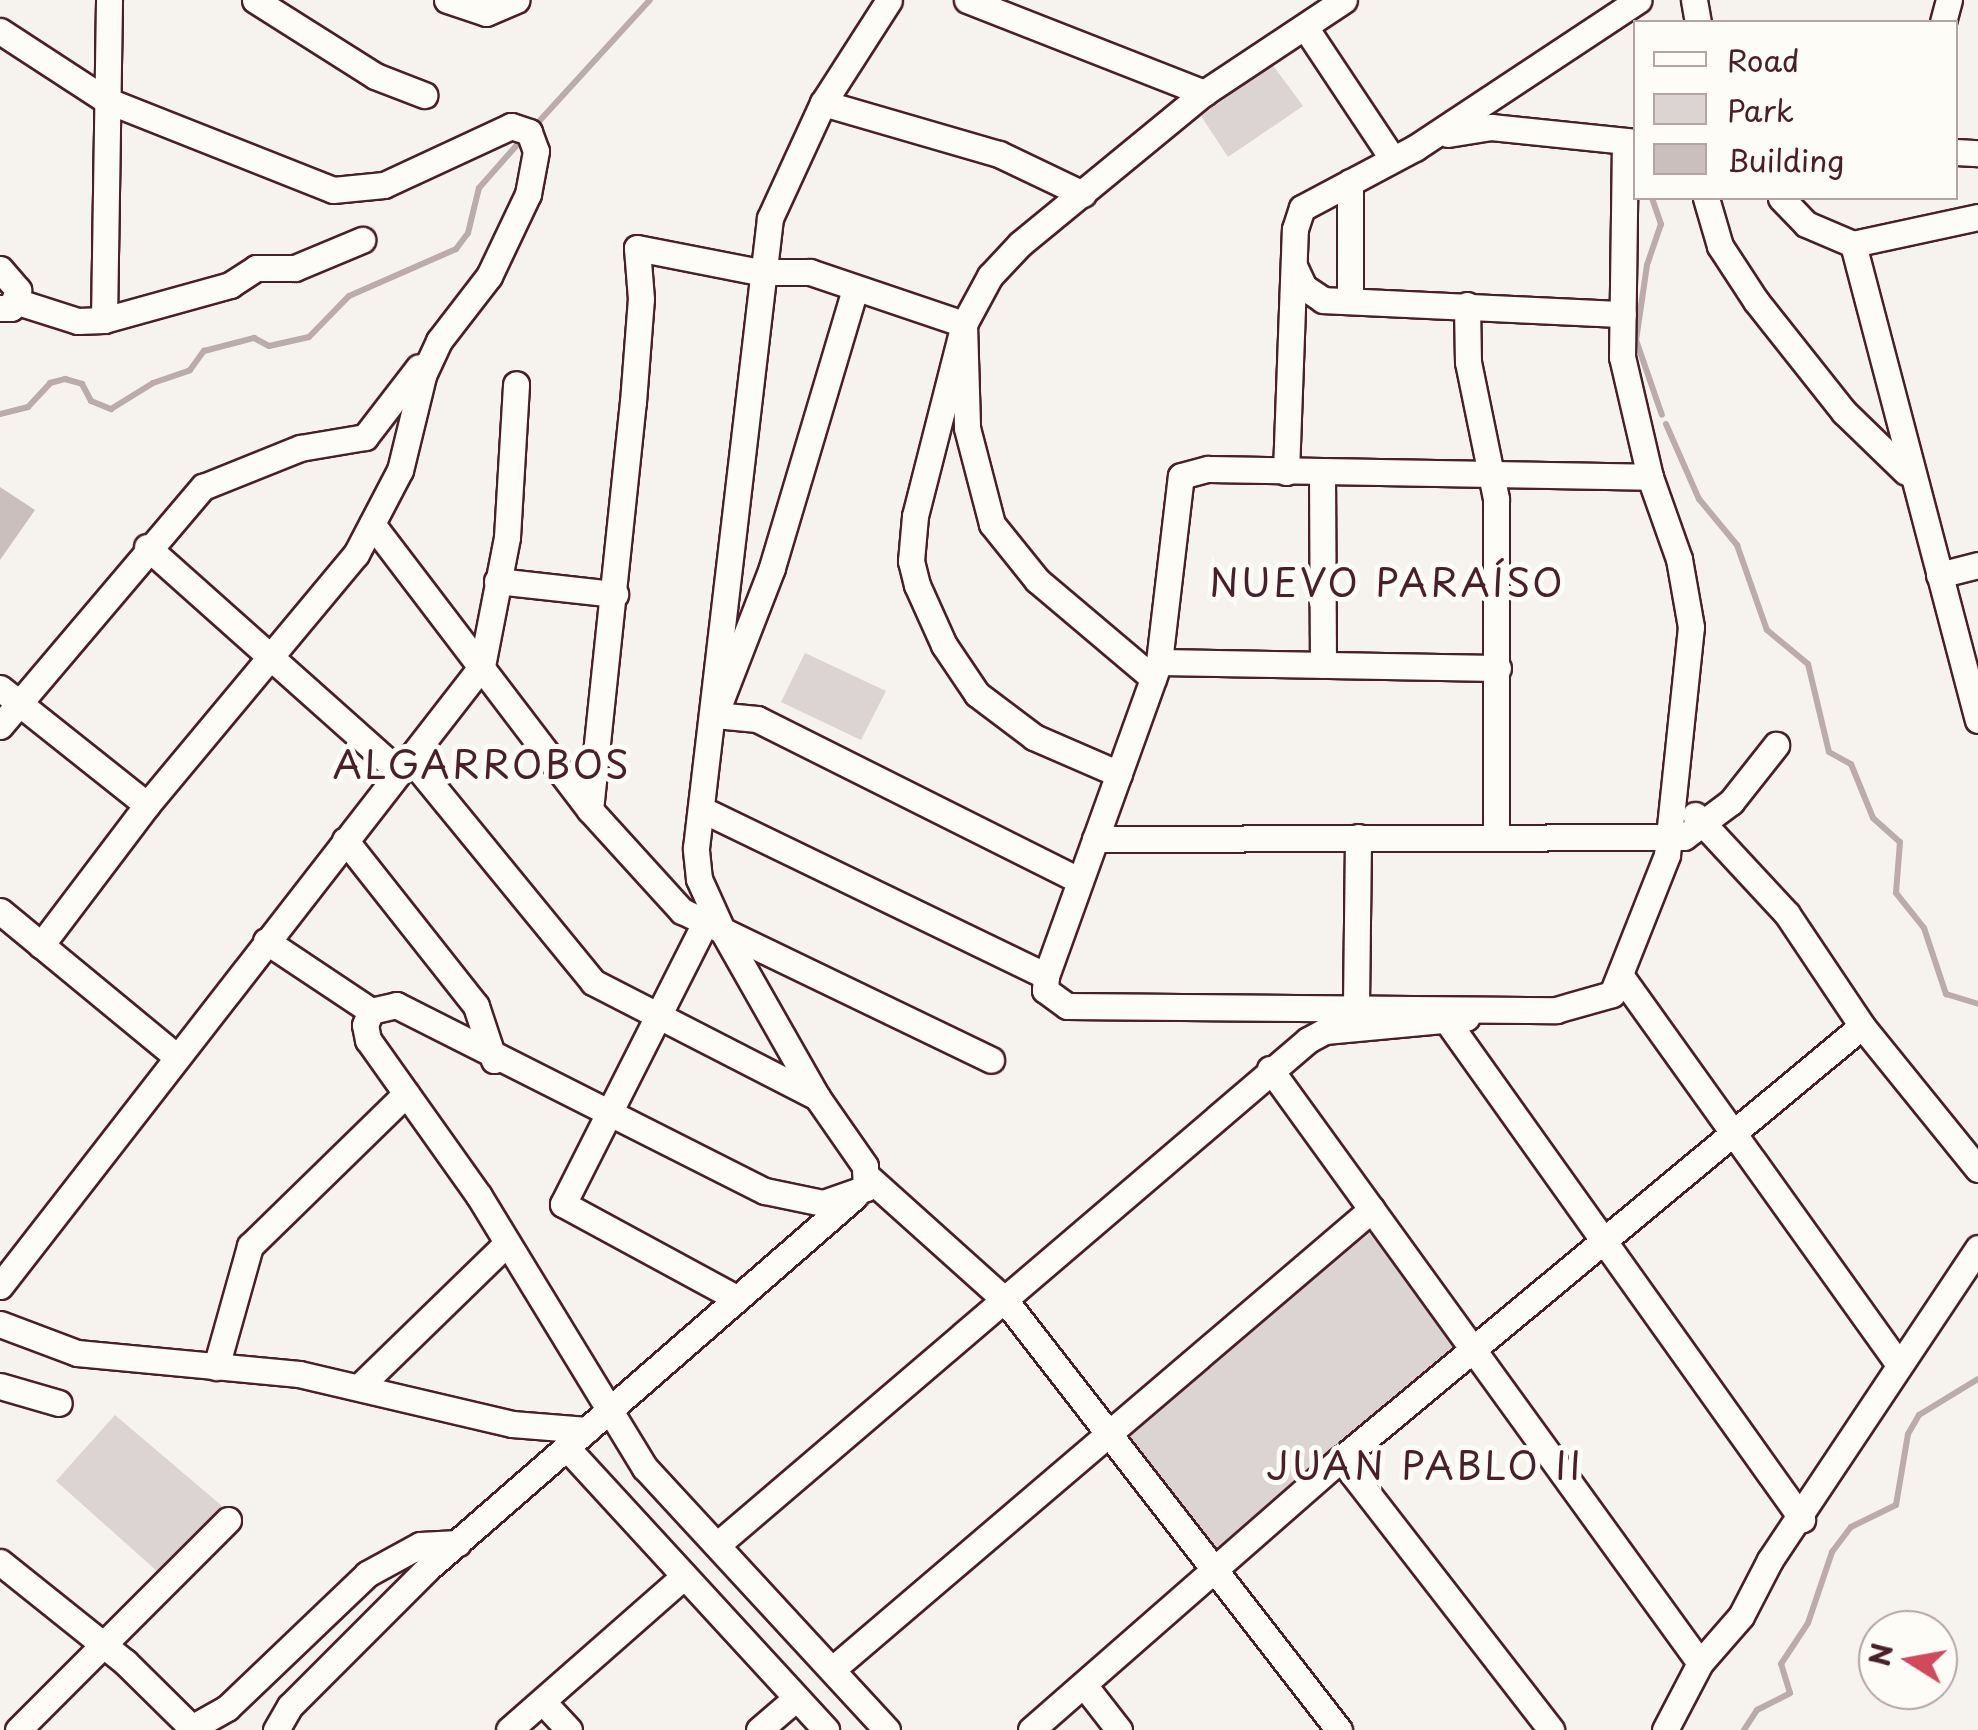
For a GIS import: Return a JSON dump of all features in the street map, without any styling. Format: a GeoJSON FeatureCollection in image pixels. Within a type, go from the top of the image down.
{"type":"FeatureCollection","features":[{"type":"Feature","properties":{"kind":"street"},"geometry":{"type":"LineString","coordinates":[[104,320],[108,0]]}},
{"type":"Feature","properties":{"kind":"street"},"geometry":{"type":"LineString","coordinates":[[255,0],[387,82],[424,95]]}},
{"type":"Feature","properties":{"kind":"street"},"geometry":{"type":"LineString","coordinates":[[447,0],[486,13],[516,0]]}},
{"type":"Feature","properties":{"kind":"street"},"geometry":{"type":"LineString","coordinates":[[889,0],[823,103],[782,183],[759,272],[716,715],[696,863],[713,926],[817,1097],[862,1187],[1004,1300],[1339,1730]]}},
{"type":"Feature","properties":{"kind":"street"},"geometry":{"type":"LineString","coordinates":[[968,0],[1204,93]]}},
{"type":"Feature","properties":{"kind":"street"},"geometry":{"type":"LineString","coordinates":[[1118,774],[1034,736],[978,694],[951,658],[916,586],[910,561],[915,516],[964,324],[990,276],[1083,194],[1204,93],[1344,0]]}},
{"type":"Feature","properties":{"kind":"street"},"geometry":{"type":"LineString","coordinates":[[1286,472],[1302,208],[1404,153],[1639,0]]}},
{"type":"Feature","properties":{"kind":"street"},"geometry":{"type":"LineString","coordinates":[[1305,28],[1404,153]]}},
{"type":"Feature","properties":{"kind":"street"},"geometry":{"type":"LineString","coordinates":[[0,32],[106,100],[346,192],[429,167],[500,129],[529,132],[536,152],[528,194],[489,276],[365,438],[300,448],[218,476],[10,695],[0,726]]}},
{"type":"Feature","properties":{"kind":"street"},"geometry":{"type":"LineString","coordinates":[[823,103],[1000,154],[1083,194]]}},
{"type":"Feature","properties":{"kind":"street"},"geometry":{"type":"LineString","coordinates":[[1404,153],[1472,127],[1630,141],[1622,356],[1650,477],[1679,559],[1691,628],[1662,876],[1623,979],[1612,994],[1586,1006],[1511,1010],[1356,1004],[1067,1006],[1044,990],[1156,670],[1181,476],[1208,469],[1650,477]]}},
{"type":"Feature","properties":{"kind":"street"},"geometry":{"type":"LineString","coordinates":[[1350,182],[1350,301]]}},
{"type":"Feature","properties":{"kind":"street"},"geometry":{"type":"LineString","coordinates":[[1783,200],[1806,224],[1853,244],[1978,218]]}},
{"type":"Feature","properties":{"kind":"street"},"geometry":{"type":"LineString","coordinates":[[1706,201],[1720,246],[1756,302],[1844,412],[1910,478]]}},
{"type":"Feature","properties":{"kind":"street"},"geometry":{"type":"LineString","coordinates":[[0,270],[18,290],[9,305],[64,318],[104,320],[230,285],[256,268],[295,268],[362,240]]}},
{"type":"Feature","properties":{"kind":"street"},"geometry":{"type":"LineString","coordinates":[[1853,244],[1910,478],[1978,720]]}},
{"type":"Feature","properties":{"kind":"street"},"geometry":{"type":"LineString","coordinates":[[590,810],[616,594],[641,299],[637,248],[759,272],[810,272],[964,324]]}},
{"type":"Feature","properties":{"kind":"street"},"geometry":{"type":"LineString","coordinates":[[1296,268],[1312,296],[1622,314]]}},
{"type":"Feature","properties":{"kind":"street"},"geometry":{"type":"LineString","coordinates":[[716,715],[772,568],[855,289]]}},
{"type":"Feature","properties":{"kind":"street"},"geometry":{"type":"LineString","coordinates":[[1467,305],[1468,362],[1490,477],[1500,586],[1496,836]]}},
{"type":"Feature","properties":{"kind":"street"},"geometry":{"type":"LineString","coordinates":[[964,324],[968,428],[992,524],[1037,580],[1156,670],[1323,665],[1498,668]]}},
{"type":"Feature","properties":{"kind":"street"},"geometry":{"type":"LineString","coordinates":[[41,944],[147,805],[356,554],[400,470],[418,389],[440,340]]}},
{"type":"Feature","properties":{"kind":"street"},"geometry":{"type":"LineString","coordinates":[[0,1286],[482,666],[507,537],[516,384]]}},
{"type":"Feature","properties":{"kind":"street"},"geometry":{"type":"LineString","coordinates":[[1322,472],[1323,665]]}},
{"type":"Feature","properties":{"kind":"street"},"geometry":{"type":"LineString","coordinates":[[372,524],[590,810],[682,911],[992,1060]]}},
{"type":"Feature","properties":{"kind":"street"},"geometry":{"type":"LineString","coordinates":[[147,547],[266,659],[404,764],[577,968],[657,1016],[817,1097]]}},
{"type":"Feature","properties":{"kind":"street"},"geometry":{"type":"LineString","coordinates":[[1940,575],[1978,565]]}},
{"type":"Feature","properties":{"kind":"street"},"geometry":{"type":"LineString","coordinates":[[497,581],[616,594]]}},
{"type":"Feature","properties":{"kind":"street"},"geometry":{"type":"LineString","coordinates":[[10,695],[147,805]]}},
{"type":"Feature","properties":{"kind":"street"},"geometry":{"type":"LineString","coordinates":[[716,715],[756,719],[1080,881]]}},
{"type":"Feature","properties":{"kind":"street"},"geometry":{"type":"LineString","coordinates":[[1095,839],[1684,837],[1707,822],[1776,745]]}},
{"type":"Feature","properties":{"kind":"street"},"geometry":{"type":"LineString","coordinates":[[1672,784],[1681,802],[1707,822],[1787,914],[1862,1026],[1978,1170]]}},
{"type":"Feature","properties":{"kind":"street"},"geometry":{"type":"LineString","coordinates":[[702,809],[1046,976]]}},
{"type":"Feature","properties":{"kind":"street"},"geometry":{"type":"LineString","coordinates":[[1356,1004],[1358,837]]}},
{"type":"Feature","properties":{"kind":"street"},"geometry":{"type":"LineString","coordinates":[[345,840],[476,1006],[494,1060]]}},
{"type":"Feature","properties":{"kind":"street"},"geometry":{"type":"LineString","coordinates":[[0,910],[176,1056]]}},
{"type":"Feature","properties":{"kind":"street"},"geometry":{"type":"LineString","coordinates":[[713,926],[657,1016],[563,1204],[734,1297]]}},
{"type":"Feature","properties":{"kind":"street"},"geometry":{"type":"LineString","coordinates":[[266,941],[371,1011],[396,1005],[494,1060],[764,1191],[823,1203],[862,1187]]}},
{"type":"Feature","properties":{"kind":"street"},"geometry":{"type":"LineString","coordinates":[[1623,979],[1736,1129],[1899,1364]]}},
{"type":"Feature","properties":{"kind":"street"},"geometry":{"type":"LineString","coordinates":[[716,1546],[1270,1069],[1325,1031],[1447,1021],[1511,1010]]}},
{"type":"Feature","properties":{"kind":"street"},"geometry":{"type":"LineString","coordinates":[[371,1011],[368,1040],[507,1242],[587,1432],[684,1576],[794,1700],[826,1730]]}},
{"type":"Feature","properties":{"kind":"street"},"geometry":{"type":"LineString","coordinates":[[1447,1021],[1802,1519]]}},
{"type":"Feature","properties":{"kind":"street"},"geometry":{"type":"LineString","coordinates":[[1031,1730],[1342,1459],[1862,1026]]}},
{"type":"Feature","properties":{"kind":"street"},"geometry":{"type":"LineString","coordinates":[[1270,1069],[1700,1663]]}},
{"type":"Feature","properties":{"kind":"street"},"geometry":{"type":"LineString","coordinates":[[216,1367],[250,1246],[406,1094]]}},
{"type":"Feature","properties":{"kind":"street"},"geometry":{"type":"LineString","coordinates":[[276,1730],[346,1647],[458,1543],[862,1187]]}},
{"type":"Feature","properties":{"kind":"street"},"geometry":{"type":"LineString","coordinates":[[834,1668],[1372,1209]]}},
{"type":"Feature","properties":{"kind":"street"},"geometry":{"type":"LineString","coordinates":[[360,1386],[507,1242]]}},
{"type":"Feature","properties":{"kind":"street"},"geometry":{"type":"LineString","coordinates":[[1664,1730],[1700,1663],[1742,1616],[1770,1560],[1802,1519],[1899,1364],[1978,1248]]}},
{"type":"Feature","properties":{"kind":"street"},"geometry":{"type":"LineString","coordinates":[[0,1324],[76,1353],[360,1386],[512,1424],[587,1432],[716,1546],[834,1668],[887,1730]]}},
{"type":"Feature","properties":{"kind":"street"},"geometry":{"type":"LineString","coordinates":[[0,1386],[59,1403]]}},
{"type":"Feature","properties":{"kind":"street"},"geometry":{"type":"LineString","coordinates":[[1342,1459],[1552,1730]]}},
{"type":"Feature","properties":{"kind":"street"},"geometry":{"type":"LineString","coordinates":[[18,1730],[228,1520]]}},
{"type":"Feature","properties":{"kind":"street"},"geometry":{"type":"LineString","coordinates":[[0,1562],[104,1644],[191,1729],[226,1708],[368,1574],[420,1545],[458,1543]]}},
{"type":"Feature","properties":{"kind":"street"},"geometry":{"type":"LineString","coordinates":[[509,1730],[684,1576]]}},
{"type":"Feature","properties":{"kind":"street"},"geometry":{"type":"LineString","coordinates":[[1084,1685],[1119,1730]]}},
{"type":"Feature","properties":{"kind":"street"},"geometry":{"type":"LineString","coordinates":[[759,1730],[794,1700]]}},
{"type":"Feature","properties":{"kind":"street"},"geometry":{"type":"LineString","coordinates":[[543,1702],[569,1730]]}},
{"type":"Feature","properties":{"kind":"green space"},"geometry":{"type":"Polygon","coordinates":[[[1272,64],[1303,106],[1228,157],[1201,116],[1272,64]]]}},
{"type":"Feature","properties":{"kind":"green space"},"geometry":{"type":"Polygon","coordinates":[[[805,653],[886,691],[861,740],[781,702],[805,653]]]}},
{"type":"Feature","properties":{"kind":"green space"},"geometry":{"type":"Polygon","coordinates":[[[1359,1231],[1377,1234],[1461,1349],[1226,1547],[1210,1549],[1124,1441],[1125,1431],[1359,1231]]]}},
{"type":"Feature","properties":{"kind":"green space"},"geometry":{"type":"Polygon","coordinates":[[[115,1415],[222,1506],[158,1572],[56,1481],[115,1415]]]}},
{"type":"Feature","properties":{"kind":"building"},"geometry":{"type":"Polygon","coordinates":[[[0,487],[35,510],[0,560],[0,487]]]}},
{"type":"Feature","properties":{"kind":"waterway"},"geometry":{"type":"LineString","coordinates":[[533,128],[650,0]]}},
{"type":"Feature","properties":{"kind":"waterway"},"geometry":{"type":"LineString","coordinates":[[0,414],[28,407],[50,383],[65,379],[82,384],[91,401],[111,409],[153,383],[190,370],[204,351],[254,338],[269,346],[309,337],[349,296],[456,249],[468,233],[479,188],[524,137]]}},
{"type":"Feature","properties":{"kind":"waterway"},"geometry":{"type":"LineString","coordinates":[[1653,200],[1661,224],[1647,265],[1636,340],[1662,415]]}},
{"type":"Feature","properties":{"kind":"waterway"},"geometry":{"type":"LineString","coordinates":[[1666,424],[1699,499],[1737,545],[1767,630],[1808,664],[1829,752],[1851,764],[1873,818],[1900,842],[1896,893],[1924,928],[1946,994],[1978,1004]]}},
{"type":"Feature","properties":{"kind":"waterway"},"geometry":{"type":"LineString","coordinates":[[1744,1730],[1757,1710],[1790,1693],[1781,1664],[1808,1623],[1832,1552],[1851,1527],[1896,1505],[1908,1434],[1919,1415],[1978,1379]]}},
{"type":"Feature","properties":{"kind":"district","name":"NUEVO PARAÍSO"},"geometry":{"type":"Point","coordinates":[1387,582]}},
{"type":"Feature","properties":{"kind":"district","name":"ALGARROBOS"},"geometry":{"type":"Point","coordinates":[482,764]}},
{"type":"Feature","properties":{"kind":"district","name":"JUAN PABLO II"},"geometry":{"type":"Point","coordinates":[1425,1465]}}]}
